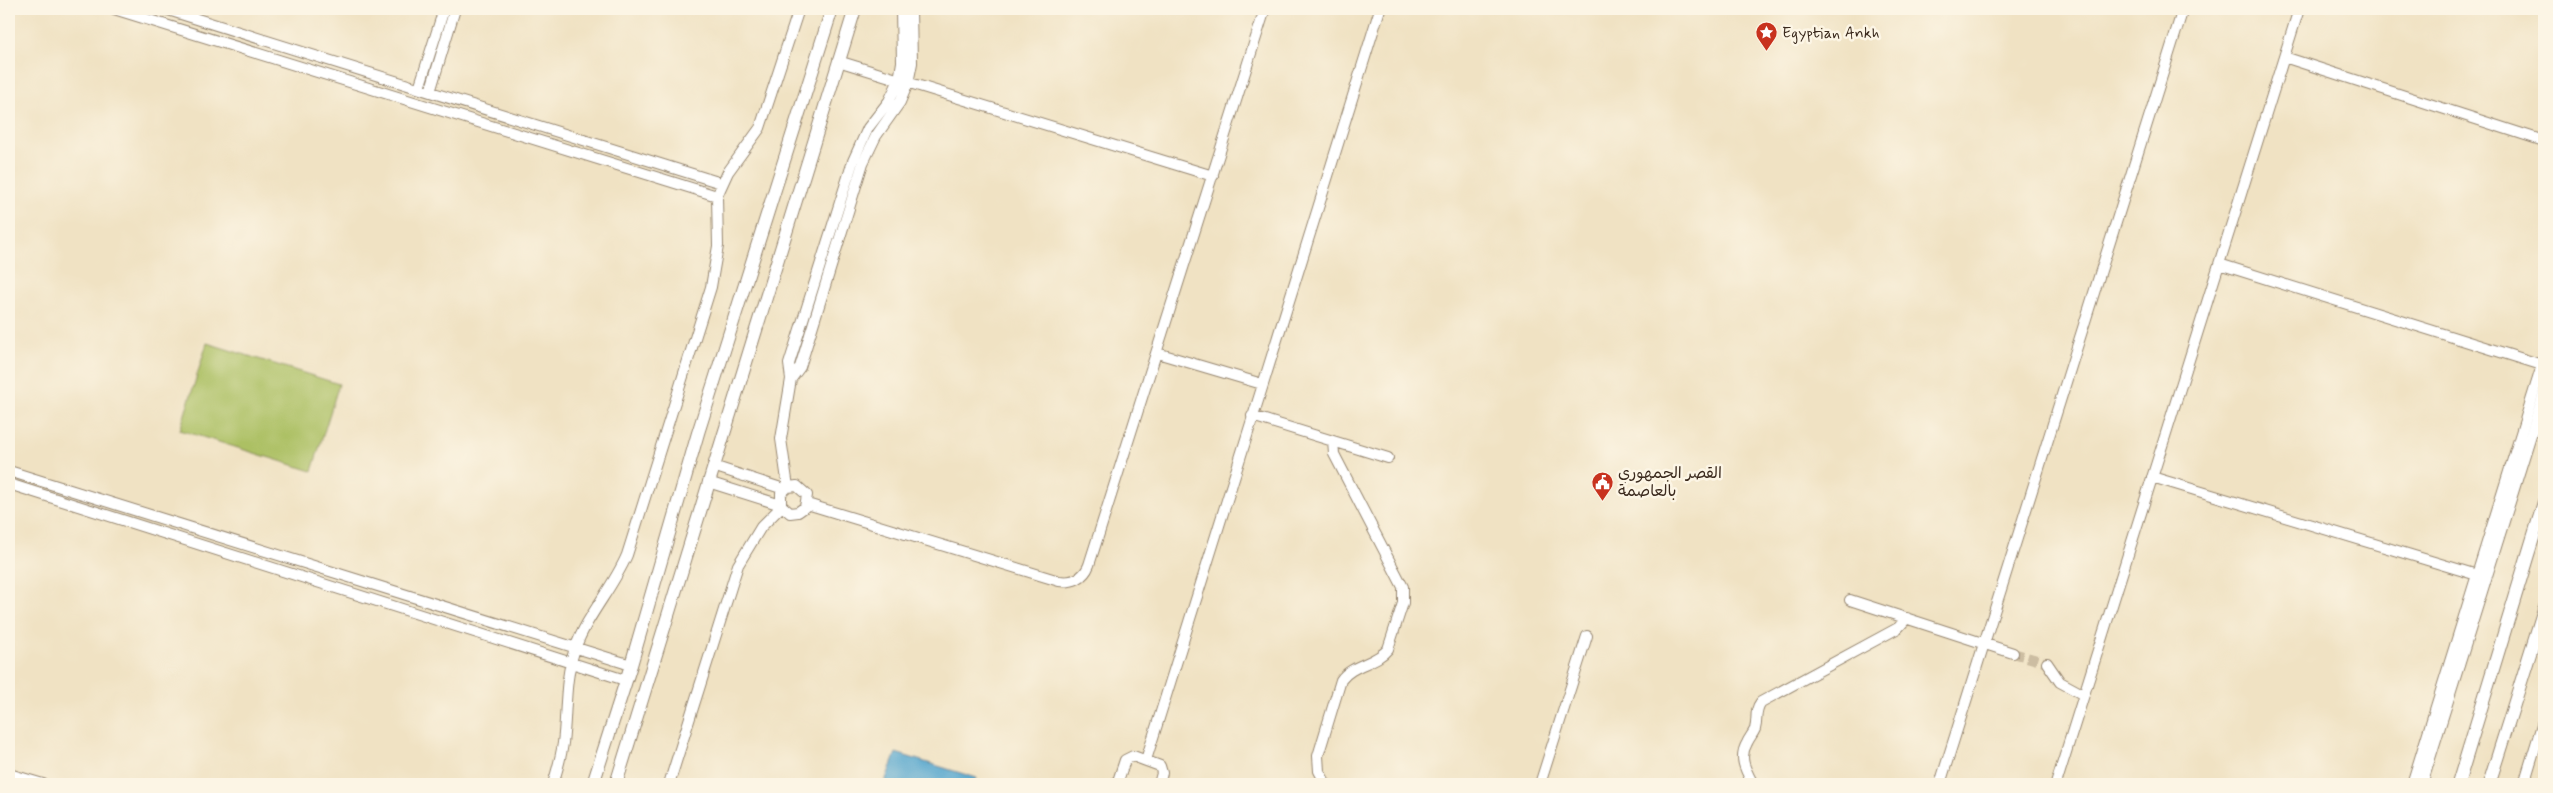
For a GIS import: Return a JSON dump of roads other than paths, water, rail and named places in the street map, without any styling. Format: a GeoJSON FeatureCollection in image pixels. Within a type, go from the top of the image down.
{"type":"FeatureCollection","features":[{"type":"Feature","properties":{"kind":"street"},"geometry":{"type":"LineString","coordinates":[[114,9],[717,196]]}},
{"type":"Feature","properties":{"kind":"street"},"geometry":{"type":"LineString","coordinates":[[166,9],[721,183]]}},
{"type":"Feature","properties":{"kind":"street"},"geometry":{"type":"LineString","coordinates":[[419,88],[444,9]]}},
{"type":"Feature","properties":{"kind":"street"},"geometry":{"type":"LineString","coordinates":[[430,92],[455,9]]}},
{"type":"Feature","properties":{"kind":"street"},"geometry":{"type":"LineString","coordinates":[[554,784],[563,744],[571,663],[575,648],[590,618],[618,576],[627,555],[715,274],[718,246],[717,196],[721,183],[760,128],[799,9]]}},
{"type":"Feature","properties":{"kind":"street"},"geometry":{"type":"LineString","coordinates":[[593,784],[698,433],[832,9]]}},
{"type":"Feature","properties":{"kind":"street"},"geometry":{"type":"LineString","coordinates":[[616,784],[855,9]]}},
{"type":"Feature","properties":{"kind":"street"},"geometry":{"type":"LineString","coordinates":[[901,9],[904,81]]}},
{"type":"Feature","properties":{"kind":"street"},"geometry":{"type":"LineString","coordinates":[[670,784],[738,565],[761,527],[781,505],[780,496],[786,488],[781,440],[790,379],[800,367],[863,163],[876,136],[900,102],[904,81],[912,63],[911,9]]}},
{"type":"Feature","properties":{"kind":"street"},"geometry":{"type":"LineString","coordinates":[[807,504],[1059,581],[1076,580],[1084,574],[1090,565],[1265,9]]}},
{"type":"Feature","properties":{"kind":"street"},"geometry":{"type":"LineString","coordinates":[[1146,760],[1380,9]]}},
{"type":"Feature","properties":{"kind":"street"},"geometry":{"type":"LineString","coordinates":[[1940,784],[2183,9]]}},
{"type":"Feature","properties":{"kind":"street"},"geometry":{"type":"LineString","coordinates":[[2056,784],[2299,9]]}},
{"type":"Feature","properties":{"kind":"street"},"geometry":{"type":"LineString","coordinates":[[2284,57],[2544,141]]}},
{"type":"Feature","properties":{"kind":"street"},"geometry":{"type":"LineString","coordinates":[[838,61],[1213,176]]}},
{"type":"Feature","properties":{"kind":"street"},"geometry":{"type":"LineString","coordinates":[[798,116],[820,123]]}},
{"type":"Feature","properties":{"kind":"street"},"geometry":{"type":"LineString","coordinates":[[753,260],[774,267]]}},
{"type":"Feature","properties":{"kind":"street"},"geometry":{"type":"LineString","coordinates":[[2219,264],[2543,362],[2532,414],[2422,784]]}},
{"type":"Feature","properties":{"kind":"street"},"geometry":{"type":"LineString","coordinates":[[1156,353],[1262,384]]}},
{"type":"Feature","properties":{"kind":"street"},"geometry":{"type":"LineString","coordinates":[[2412,784],[2477,575],[2532,414],[2544,393]]}},
{"type":"Feature","properties":{"kind":"street"},"geometry":{"type":"LineString","coordinates":[[1252,416],[1388,458]]}},
{"type":"Feature","properties":{"kind":"street"},"geometry":{"type":"LineString","coordinates":[[1326,784],[1319,771],[1318,756],[1341,680],[1347,674],[1388,649],[1404,598],[1401,582],[1334,454],[1333,441]]}},
{"type":"Feature","properties":{"kind":"street"},"geometry":{"type":"LineString","coordinates":[[708,482],[781,505],[786,511],[794,513],[802,510],[807,504],[807,495],[801,488],[786,488],[713,466]]}},
{"type":"Feature","properties":{"kind":"street"},"geometry":{"type":"LineString","coordinates":[[9,471],[630,664]]}},
{"type":"Feature","properties":{"kind":"street"},"geometry":{"type":"LineString","coordinates":[[2152,477],[2477,575]]}},
{"type":"Feature","properties":{"kind":"street"},"geometry":{"type":"LineString","coordinates":[[9,484],[625,680]]}},
{"type":"Feature","properties":{"kind":"street"},"geometry":{"type":"LineString","coordinates":[[2458,784],[2544,502]]}},
{"type":"Feature","properties":{"kind":"street"},"geometry":{"type":"LineString","coordinates":[[1850,600],[2013,653]]}},
{"type":"Feature","properties":{"kind":"street"},"geometry":{"type":"LineString","coordinates":[[2489,784],[2544,609]]}},
{"type":"Feature","properties":{"kind":"street"},"geometry":{"type":"LineString","coordinates":[[1753,784],[1745,768],[1742,756],[1746,743],[1755,729],[1756,712],[1761,702],[1898,628],[1907,618]]}},
{"type":"Feature","properties":{"kind":"street"},"geometry":{"type":"LineString","coordinates":[[1540,784],[1587,636]]}},
{"type":"Feature","properties":{"kind":"street"},"geometry":{"type":"LineString","coordinates":[[2047,663],[2060,682],[2084,695]]}},
{"type":"Feature","properties":{"kind":"street"},"geometry":{"type":"LineString","coordinates":[[2524,784],[2544,718]]}},
{"type":"Feature","properties":{"kind":"street"},"geometry":{"type":"LineString","coordinates":[[1117,784],[1128,758],[1133,756],[1158,764],[1161,768],[1159,784]]}},
{"type":"Feature","properties":{"kind":"street"},"geometry":{"type":"LineString","coordinates":[[9,774],[43,784]]}},
{"type":"Feature","properties":{"kind":"water"},"geometry":{"type":"Polygon","coordinates":[[[896,753],[977,778],[975,784],[884,784],[896,753]]]}},
{"type":"Feature","properties":{"kind":"tunnel"},"geometry":{"type":"LineString","coordinates":[[2013,653],[2047,663]]}},
{"type":"Feature","properties":{"kind":"place","name":"Egyptian Ankh"},"geometry":{"type":"Point","coordinates":[1766,52]}},
{"type":"Feature","properties":{"kind":"place","name":"القصر الجمهوري بالعاصمة"},"geometry":{"type":"Point","coordinates":[1602,501]}}]}
